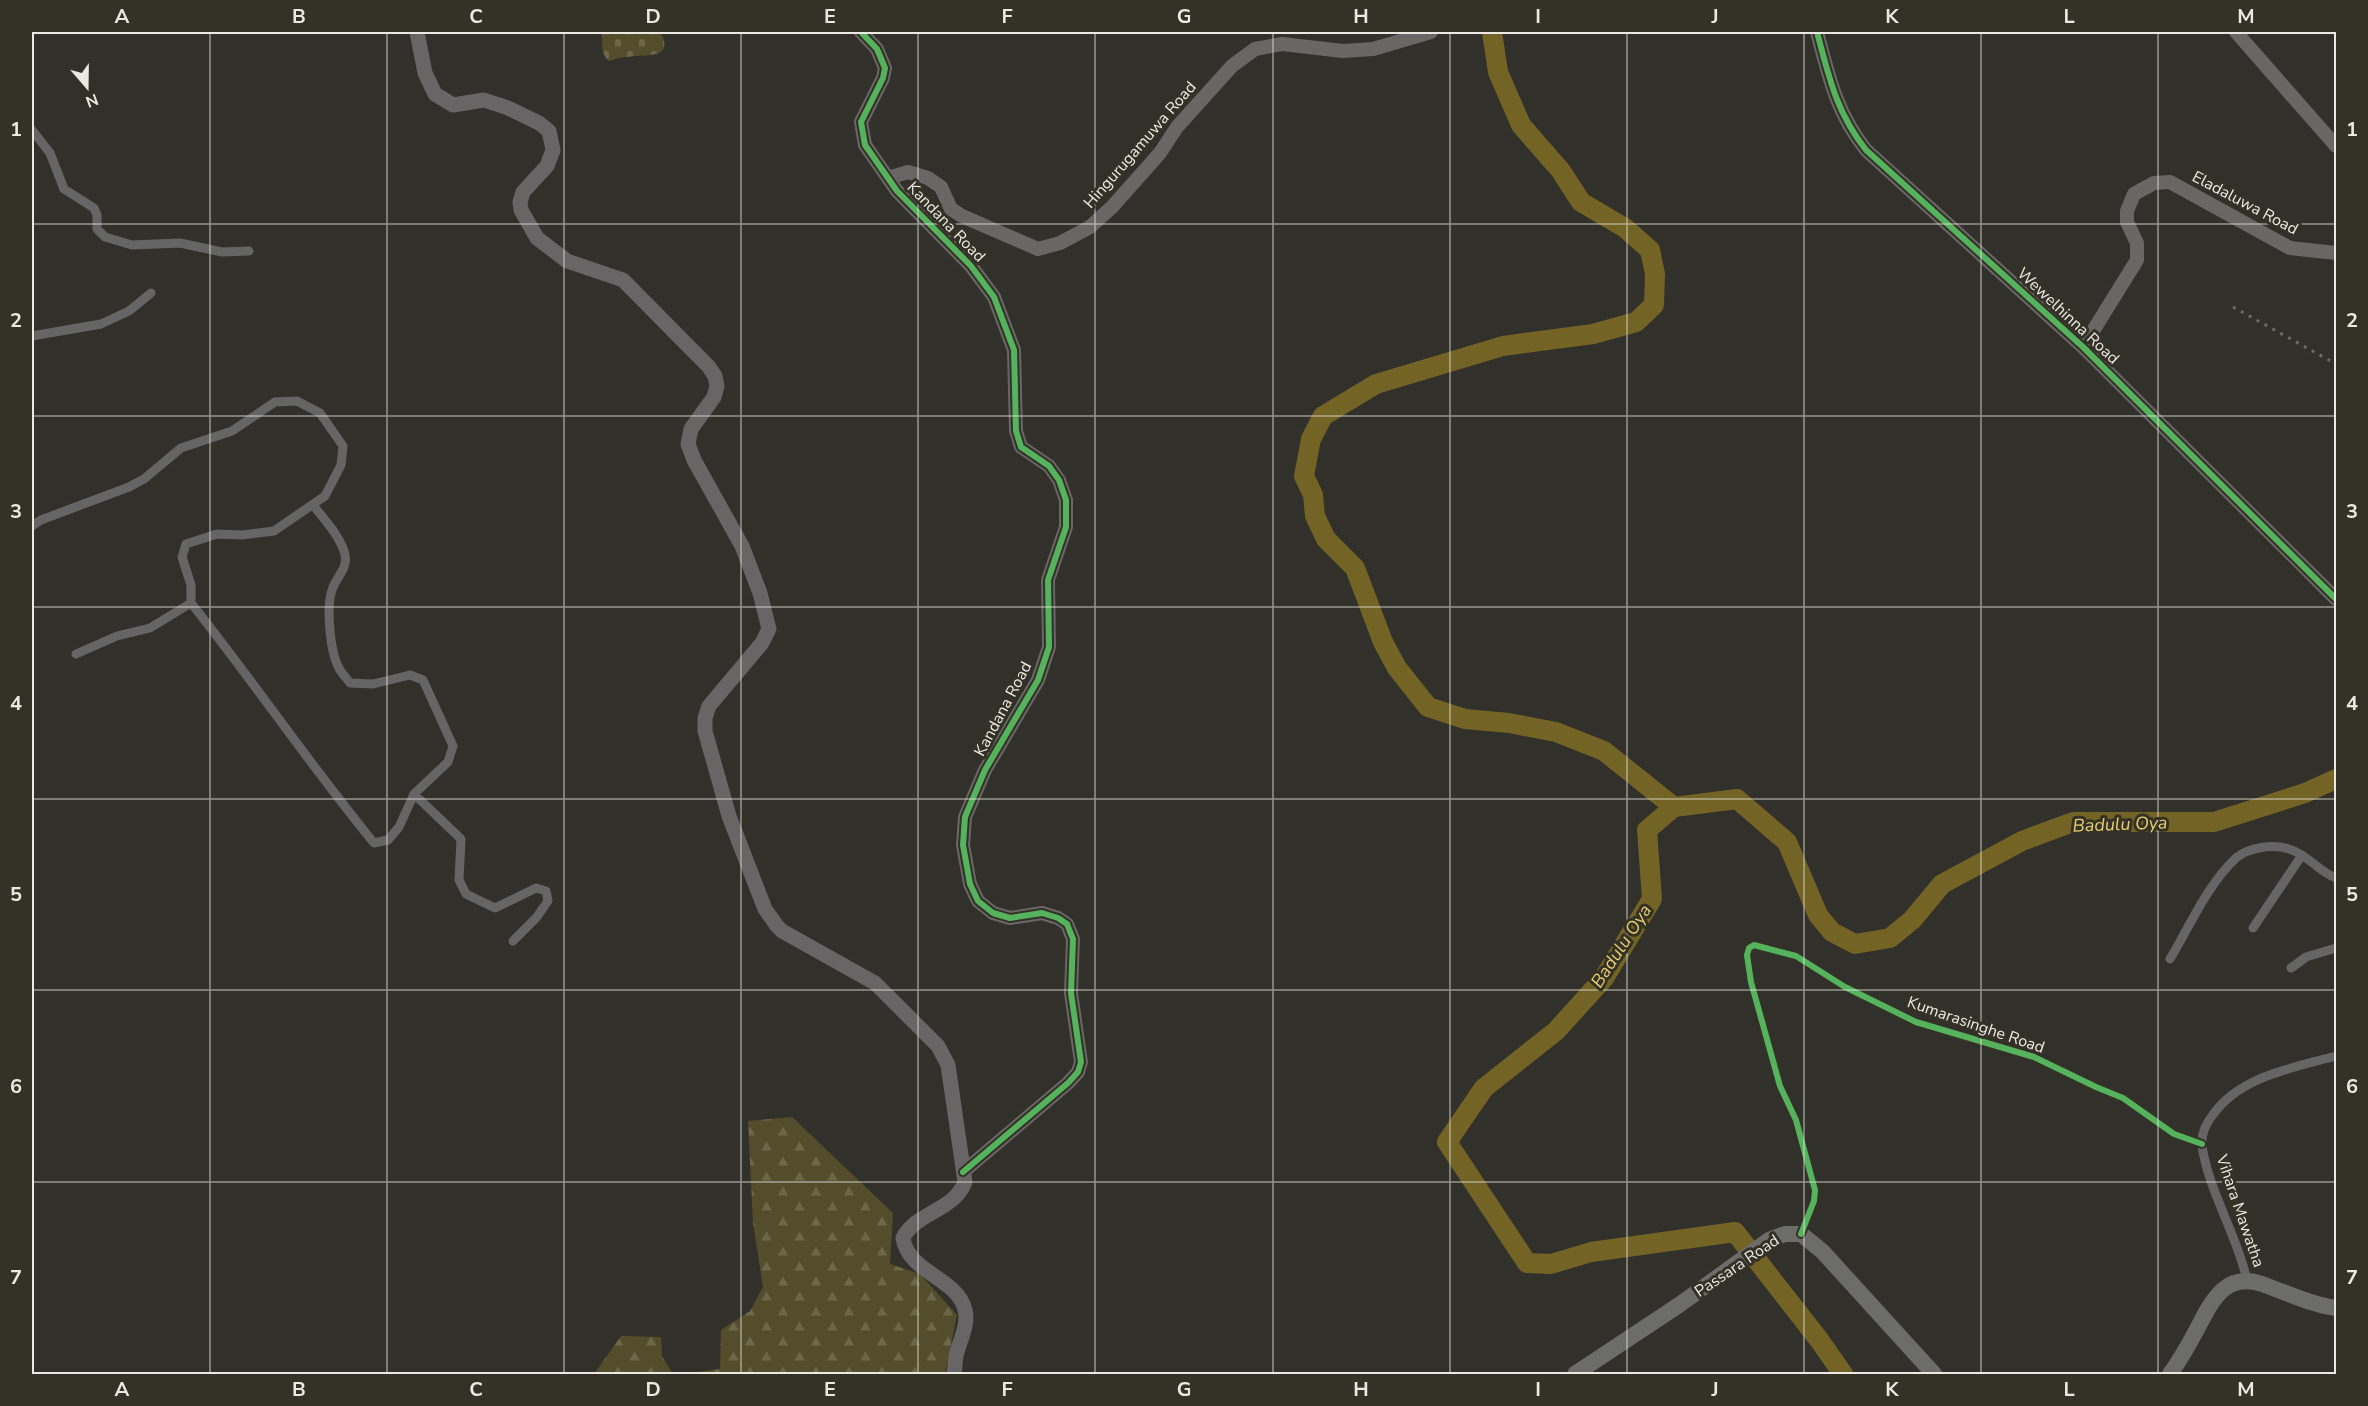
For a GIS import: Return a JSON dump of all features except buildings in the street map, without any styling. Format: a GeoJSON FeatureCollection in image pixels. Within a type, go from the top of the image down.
{"type":"FeatureCollection","features":[{"type":"Feature","properties":{"kind":"highway","name":"Passara Road"},"geometry":{"type":"LineString","coordinates":[[1575,1374],[1679,1305],[1769,1240],[1785,1234],[1800,1234],[1822,1251],[1934,1374]]}},
{"type":"Feature","properties":{"kind":"highway"},"geometry":{"type":"LineString","coordinates":[[2170,1374],[2212,1300],[2229,1285],[2247,1280],[2304,1301],[2337,1308]]}},
{"type":"Feature","properties":{"kind":"main road"},"geometry":{"type":"LineString","coordinates":[[417,32],[425,73],[435,94],[453,105],[484,100],[508,108],[539,123],[549,131],[553,150],[546,166],[523,192],[520,202],[521,210],[537,238],[567,261],[623,280],[709,367],[715,376],[717,386],[714,397],[690,429],[688,444],[694,460],[742,546],[760,593],[768,629],[762,643],[709,706],[705,718],[705,731],[729,816],[765,909],[777,926],[782,931],[875,983],[938,1046],[948,1065],[965,1182],[955,1199],[912,1227],[903,1238],[908,1253],[956,1294],[964,1307],[965,1322],[954,1374]]}},
{"type":"Feature","properties":{"kind":"street","name":"Kandana Road"},"geometry":{"type":"LineString","coordinates":[[861,32],[877,49],[885,68],[883,78],[861,122],[865,145],[897,191],[971,266],[994,297],[1014,350],[1016,431],[1022,447],[1049,466],[1059,480],[1066,500],[1066,527],[1048,580],[1049,647],[1038,680],[985,770],[965,817],[963,845],[970,884],[978,901],[993,913],[1010,918],[1042,913],[1058,918],[1067,924],[1073,939],[1071,993],[1081,1062],[1078,1072],[1068,1083],[963,1172]]}},
{"type":"Feature","properties":{"kind":"street","name":"Hingurugamuwa Road"},"geometry":{"type":"LineString","coordinates":[[888,178],[908,172],[928,178],[941,187],[951,208],[962,216],[1038,249],[1060,243],[1090,227],[1112,207],[1160,153],[1177,127],[1232,66],[1256,49],[1282,44],[1342,51],[1373,50],[1431,32]]}},
{"type":"Feature","properties":{"kind":"street","name":"Wewelhinna Road"},"geometry":{"type":"LineString","coordinates":[[1817,32],[1834,93],[1849,129],[1866,150],[2083,347],[2337,599]]}},
{"type":"Feature","properties":{"kind":"street"},"geometry":{"type":"LineString","coordinates":[[2236,32],[2336,145]]}},
{"type":"Feature","properties":{"kind":"street"},"geometry":{"type":"LineString","coordinates":[[32,130],[50,153],[64,189],[94,208],[97,215],[97,228],[105,237],[132,245],[180,243],[222,252],[249,251]]}},
{"type":"Feature","properties":{"kind":"street","name":"Eladaluwa Road"},"geometry":{"type":"LineString","coordinates":[[2083,347],[2137,260],[2137,243],[2127,222],[2127,211],[2134,194],[2154,183],[2170,182],[2290,248],[2337,253]]}},
{"type":"Feature","properties":{"kind":"street"},"geometry":{"type":"LineString","coordinates":[[32,336],[101,324],[129,311],[151,293]]}},
{"type":"Feature","properties":{"kind":"street"},"geometry":{"type":"LineString","coordinates":[[32,526],[41,520],[129,487],[144,479],[181,448],[232,431],[275,402],[297,401],[320,413],[343,446],[341,465],[326,496],[274,531],[242,535],[217,534],[186,544],[182,557],[191,585],[191,603],[336,797],[374,843],[388,840],[399,827],[414,794],[448,762],[453,746],[423,680],[410,675],[373,684],[350,683],[339,668],[331,638],[330,601],[332,589],[345,567],[345,552],[334,532],[313,505]]}},
{"type":"Feature","properties":{"kind":"street"},"geometry":{"type":"LineString","coordinates":[[76,654],[117,636],[150,628],[191,603]]}},
{"type":"Feature","properties":{"kind":"street"},"geometry":{"type":"LineString","coordinates":[[414,794],[461,839],[459,880],[466,894],[495,908],[536,888],[546,891],[548,901],[536,918],[513,941]]}},
{"type":"Feature","properties":{"kind":"street"},"geometry":{"type":"LineString","coordinates":[[2170,959],[2217,880],[2238,857],[2254,849],[2268,846],[2288,848],[2337,878]]}},
{"type":"Feature","properties":{"kind":"street"},"geometry":{"type":"LineString","coordinates":[[2253,928],[2302,855]]}},
{"type":"Feature","properties":{"kind":"street","name":"Kumarasinghe Road"},"geometry":{"type":"LineString","coordinates":[[1800,1234],[1814,1201],[1815,1190],[1796,1120],[1780,1086],[1751,982],[1747,956],[1749,948],[1754,945],[1796,956],[1845,987],[1916,1022],[2034,1057],[2123,1098],[2174,1134],[2202,1144]]}},
{"type":"Feature","properties":{"kind":"street"},"geometry":{"type":"LineString","coordinates":[[2291,968],[2306,957],[2337,948]]}},
{"type":"Feature","properties":{"kind":"street","name":"Vihara Mawatha"},"geometry":{"type":"LineString","coordinates":[[2247,1280],[2210,1174],[2202,1144],[2204,1127],[2219,1105],[2244,1086],[2271,1074],[2337,1056]]}},
{"type":"Feature","properties":{"kind":"green space"},"geometry":{"type":"Polygon","coordinates":[[[601,32],[660,32],[664,47],[656,54],[623,57],[609,61],[603,51],[601,32]]]}},
{"type":"Feature","properties":{"kind":"green space"},"geometry":{"type":"Polygon","coordinates":[[[792,1117],[893,1213],[890,1264],[920,1274],[957,1315],[945,1374],[682,1374],[720,1369],[721,1330],[750,1311],[763,1287],[753,1223],[748,1121],[792,1117]]]}},
{"type":"Feature","properties":{"kind":"green space"},"geometry":{"type":"Polygon","coordinates":[[[621,1336],[661,1337],[662,1356],[673,1374],[594,1374],[621,1336]]]}},
{"type":"Feature","properties":{"kind":"waterway"},"geometry":{"type":"LineString","coordinates":[[1492,32],[1498,72],[1521,125],[1561,171],[1581,202],[1625,228],[1650,250],[1655,274],[1654,305],[1636,322],[1593,334],[1503,346],[1376,384],[1323,416],[1311,439],[1304,476],[1313,495],[1315,516],[1326,539],[1355,568],[1383,642],[1397,668],[1428,707],[1465,719],[1509,723],[1556,732],[1604,751],[1674,807]]}},
{"type":"Feature","properties":{"kind":"waterway","name":"Badulu Oya"},"geometry":{"type":"LineString","coordinates":[[1843,1374],[1735,1232],[1591,1252],[1551,1264],[1527,1263],[1447,1142],[1484,1088],[1556,1031],[1604,978],[1652,899],[1647,830],[1674,807],[1737,799],[1787,842],[1818,915],[1832,932],[1855,944],[1890,938],[1912,920],[1942,884],[2022,841],[2073,822],[2214,822],[2305,793],[2336,779]]}},
{"type":"Feature","properties":{"kind":"railway"},"geometry":{"type":"LineString","coordinates":[[2233,307],[2336,364]]}},
{"type":"Feature","properties":{"kind":"cycle path"},"geometry":{"type":"LineString","coordinates":[[861,32],[877,49],[885,68],[883,78],[861,122],[865,145],[897,191],[971,266],[994,297],[1014,350],[1016,431],[1021,447],[1049,466],[1059,480],[1066,500],[1066,527],[1048,580],[1049,647],[1038,680],[985,770],[965,817],[963,845],[970,884],[978,901],[993,913],[1010,918],[1042,913],[1058,918],[1067,924],[1073,939],[1071,993],[1081,1062],[1078,1072],[1068,1083],[963,1172]]}},
{"type":"Feature","properties":{"kind":"cycle path"},"geometry":{"type":"LineString","coordinates":[[1817,32],[1840,108],[1866,150],[2083,347],[2336,599]]}},
{"type":"Feature","properties":{"kind":"cycle path"},"geometry":{"type":"LineString","coordinates":[[1801,1234],[1814,1201],[1815,1190],[1796,1120],[1780,1086],[1751,982],[1747,955],[1749,948],[1754,945],[1796,956],[1845,987],[1916,1022],[2034,1057],[2123,1098],[2174,1134],[2202,1144]]}}]}
